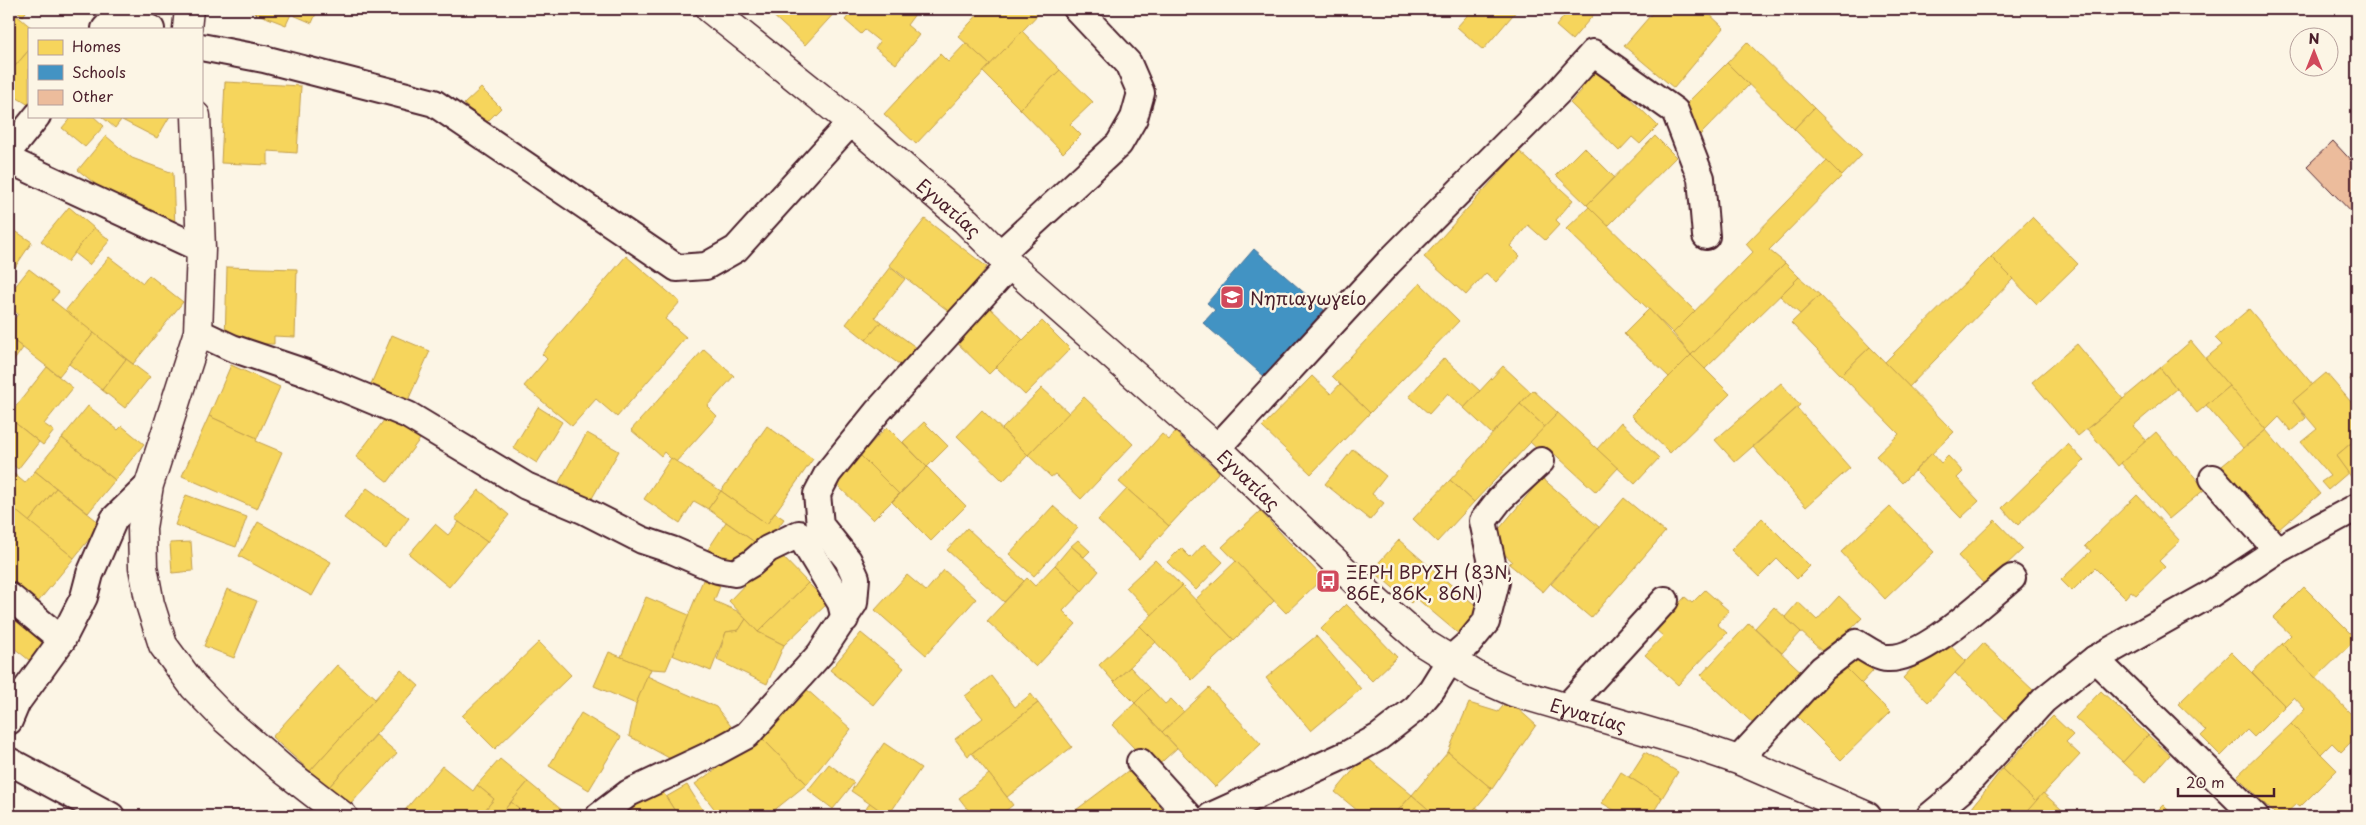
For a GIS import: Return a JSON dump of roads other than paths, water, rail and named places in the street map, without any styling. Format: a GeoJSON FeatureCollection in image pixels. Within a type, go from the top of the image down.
{"type":"FeatureCollection","features":[{"type":"Feature","properties":{"kind":"street"},"geometry":{"type":"LineString","coordinates":[[188,28],[189,9]]}},
{"type":"Feature","properties":{"kind":"street","name":"Εγνατίας"},"geometry":{"type":"LineString","coordinates":[[710,9],[851,122],[966,221],[1004,260],[1218,448],[1378,603],[1425,644],[1477,676],[1513,692],[1691,744],[1738,760],[1867,816]]}},
{"type":"Feature","properties":{"kind":"street"},"geometry":{"type":"LineString","coordinates":[[809,530],[817,494],[828,473],[1004,260],[1119,144],[1134,118],[1142,93],[1128,63],[1077,9]]}},
{"type":"Feature","properties":{"kind":"street"},"geometry":{"type":"LineString","coordinates":[[106,28],[118,15],[149,28]]}},
{"type":"Feature","properties":{"kind":"street"},"geometry":{"type":"LineString","coordinates":[[202,47],[264,59],[434,103],[677,268],[706,266],[736,249],[851,122]]}},
{"type":"Feature","properties":{"kind":"street"},"geometry":{"type":"LineString","coordinates":[[1218,448],[1381,270],[1559,91],[1593,53],[1675,111],[1701,178],[1706,236]]}},
{"type":"Feature","properties":{"kind":"street"},"geometry":{"type":"LineString","coordinates":[[9,151],[35,118]]}},
{"type":"Feature","properties":{"kind":"street"},"geometry":{"type":"LineString","coordinates":[[196,118],[201,249],[198,332],[149,485],[142,528],[143,567],[150,604],[163,645],[194,687],[226,720],[284,771],[343,816]]}},
{"type":"Feature","properties":{"kind":"street"},"geometry":{"type":"LineString","coordinates":[[9,160],[201,249]]}},
{"type":"Feature","properties":{"kind":"street"},"geometry":{"type":"LineString","coordinates":[[198,332],[232,348],[309,374],[408,415],[526,486],[583,510],[642,540],[672,550],[718,570],[735,572],[752,563],[768,549],[809,530]]}},
{"type":"Feature","properties":{"kind":"street"},"geometry":{"type":"LineString","coordinates":[[1211,816],[1350,753],[1379,737],[1416,708],[1432,690],[1450,660],[1468,644],[1486,622],[1496,582],[1483,521],[1500,499],[1541,462]]}},
{"type":"Feature","properties":{"kind":"street"},"geometry":{"type":"LineString","coordinates":[[2213,478],[2277,550]]}},
{"type":"Feature","properties":{"kind":"street"},"geometry":{"type":"LineString","coordinates":[[9,721],[17,702],[62,640],[84,597],[90,574],[114,519],[149,485]]}},
{"type":"Feature","properties":{"kind":"street"},"geometry":{"type":"LineString","coordinates":[[1930,816],[1960,791],[2044,700],[2095,659],[2210,595],[2277,550],[2357,507]]}},
{"type":"Feature","properties":{"kind":"street"},"geometry":{"type":"LineString","coordinates":[[599,816],[630,793],[747,735],[820,654],[854,603],[856,578],[848,560],[809,530]]}},
{"type":"Feature","properties":{"kind":"street"},"geometry":{"type":"LineString","coordinates":[[1738,760],[1822,669],[1856,643],[1886,659],[1910,655],[1935,640],[2012,578]]}},
{"type":"Feature","properties":{"kind":"street"},"geometry":{"type":"LineString","coordinates":[[9,596],[62,640]]}},
{"type":"Feature","properties":{"kind":"street"},"geometry":{"type":"LineString","coordinates":[[1566,708],[1665,600]]}},
{"type":"Feature","properties":{"kind":"street"},"geometry":{"type":"LineString","coordinates":[[2095,659],[2254,816]]}},
{"type":"Feature","properties":{"kind":"street"},"geometry":{"type":"LineString","coordinates":[[9,761],[111,816]]}},
{"type":"Feature","properties":{"kind":"street"},"geometry":{"type":"LineString","coordinates":[[1140,762],[1189,816]]}},
{"type":"Feature","properties":{"kind":"place","name":"Νηπιαγωγείο"},"geometry":{"type":"Point","coordinates":[1232,297]}},
{"type":"Feature","properties":{"kind":"place","name":"ΞΕΡΗ ΒΡΥΣΗ (83Ν, 86Ε, 86Κ, 86Ν)"},"geometry":{"type":"Point","coordinates":[1328,581]}}]}
